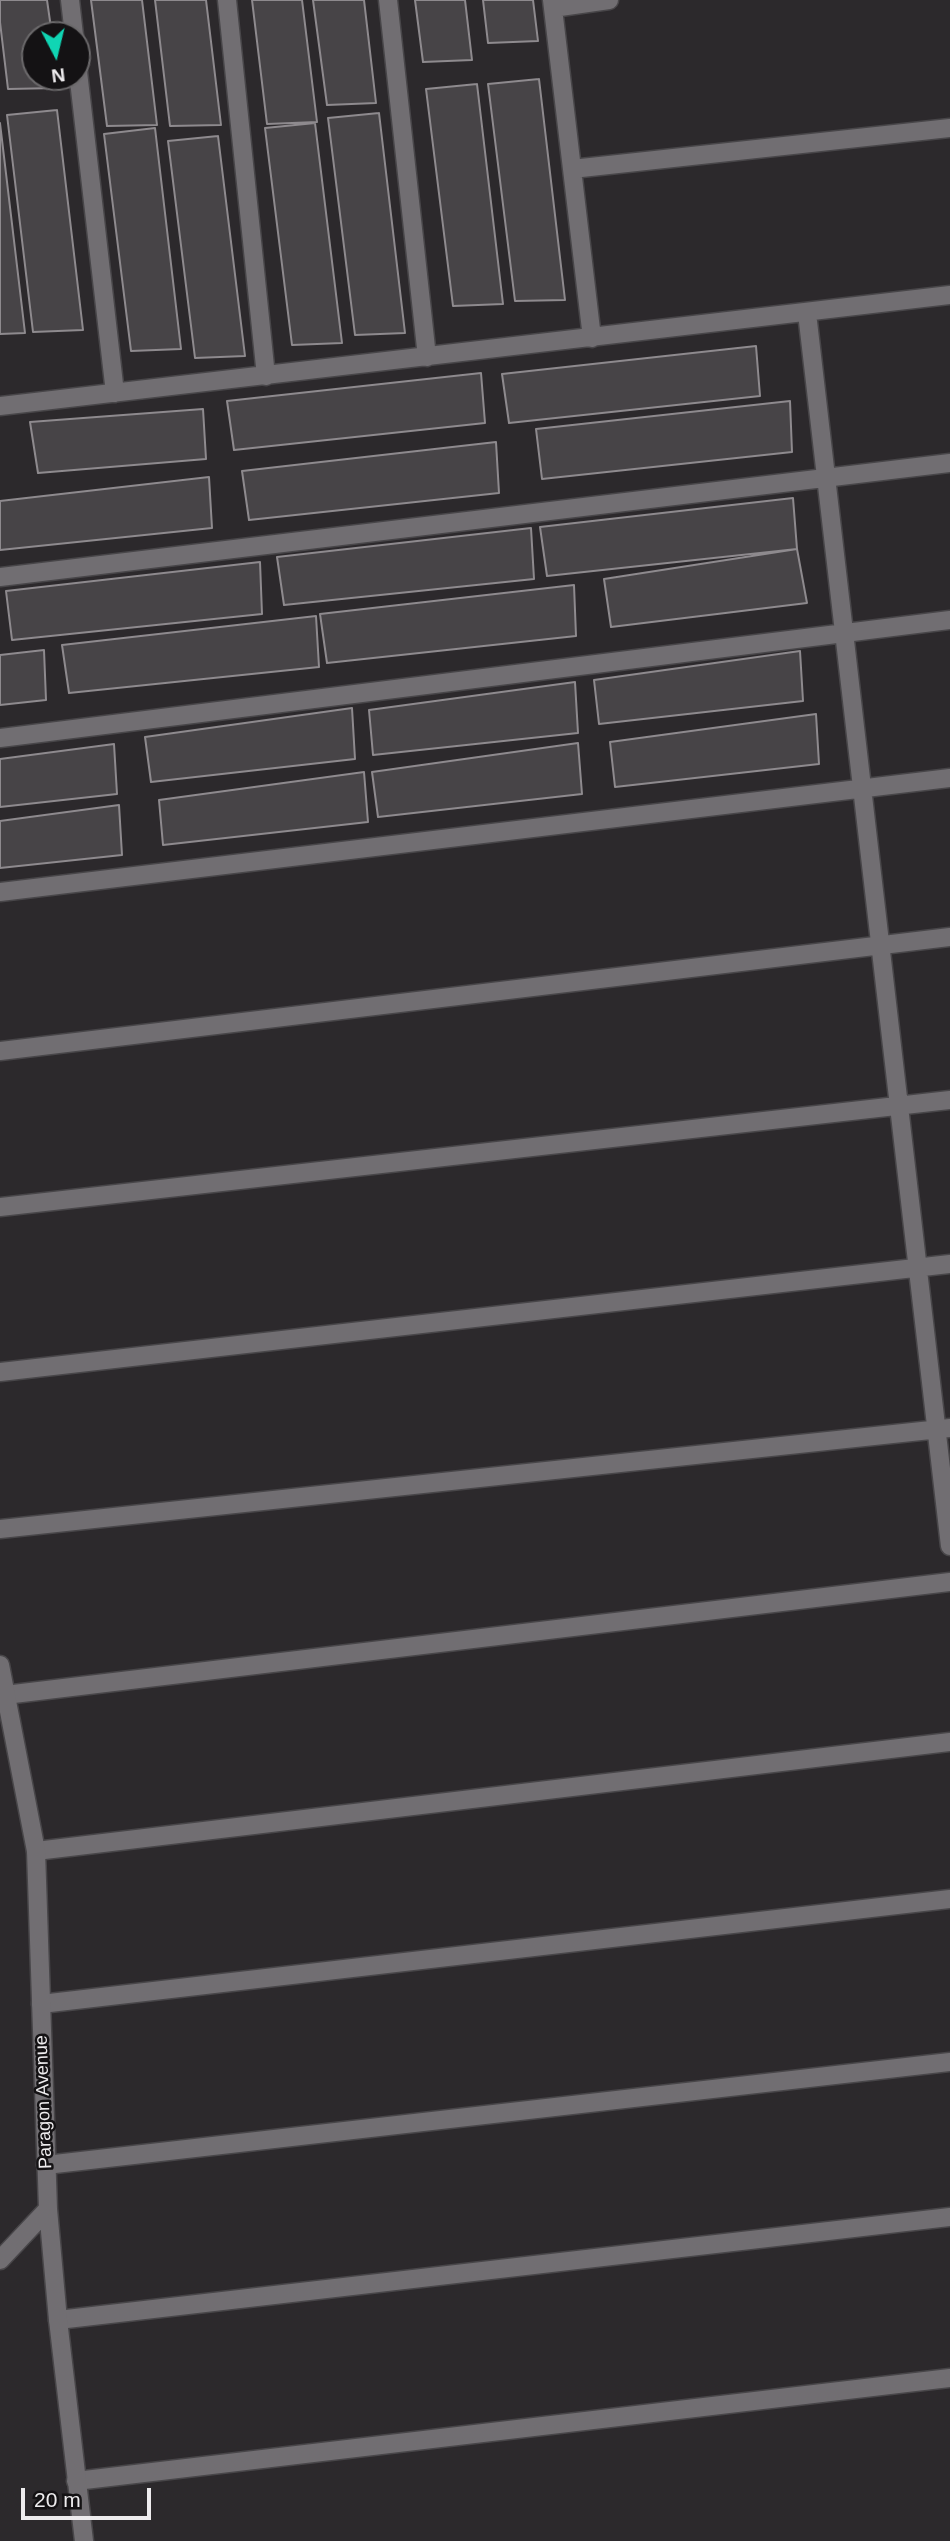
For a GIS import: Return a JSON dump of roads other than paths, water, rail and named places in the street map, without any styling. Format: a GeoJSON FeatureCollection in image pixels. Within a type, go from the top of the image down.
{"type":"FeatureCollection","features":[{"type":"Feature","properties":{"kind":"street"},"geometry":{"type":"LineString","coordinates":[[70,0],[72,21]]}},
{"type":"Feature","properties":{"kind":"street"},"geometry":{"type":"LineString","coordinates":[[227,0],[266,376]]}},
{"type":"Feature","properties":{"kind":"street"},"geometry":{"type":"LineString","coordinates":[[388,0],[427,357]]}},
{"type":"Feature","properties":{"kind":"street"},"geometry":{"type":"LineString","coordinates":[[592,338],[552,4],[609,0]]}},
{"type":"Feature","properties":{"kind":"street"},"geometry":{"type":"LineString","coordinates":[[80,91],[115,393]]}},
{"type":"Feature","properties":{"kind":"street"},"geometry":{"type":"LineString","coordinates":[[572,169],[950,128]]}},
{"type":"Feature","properties":{"kind":"street"},"geometry":{"type":"LineString","coordinates":[[0,407],[950,295]]}},
{"type":"Feature","properties":{"kind":"street"},"geometry":{"type":"LineString","coordinates":[[807,313],[918,1268],[943,1429],[950,1546]]}},
{"type":"Feature","properties":{"kind":"street"},"geometry":{"type":"LineString","coordinates":[[0,577],[950,463]]}},
{"type":"Feature","properties":{"kind":"street"},"geometry":{"type":"LineString","coordinates":[[0,737],[950,620]]}},
{"type":"Feature","properties":{"kind":"street"},"geometry":{"type":"LineString","coordinates":[[0,892],[950,778]]}},
{"type":"Feature","properties":{"kind":"street"},"geometry":{"type":"LineString","coordinates":[[0,1051],[950,937]]}},
{"type":"Feature","properties":{"kind":"street"},"geometry":{"type":"LineString","coordinates":[[0,1207],[950,1100]]}},
{"type":"Feature","properties":{"kind":"street"},"geometry":{"type":"LineString","coordinates":[[0,1372],[950,1264]]}},
{"type":"Feature","properties":{"kind":"street"},"geometry":{"type":"LineString","coordinates":[[0,1529],[943,1429]]}},
{"type":"Feature","properties":{"kind":"street"},"geometry":{"type":"LineString","coordinates":[[5,1695],[950,1581]]}},
{"type":"Feature","properties":{"kind":"street","name":"Paragon Avenue"},"geometry":{"type":"LineString","coordinates":[[0,1665],[36,1851],[48,2209],[84,2541]]}},
{"type":"Feature","properties":{"kind":"street"},"geometry":{"type":"LineString","coordinates":[[36,1851],[950,1742]]}},
{"type":"Feature","properties":{"kind":"street"},"geometry":{"type":"LineString","coordinates":[[41,2004],[950,1899]]}},
{"type":"Feature","properties":{"kind":"street"},"geometry":{"type":"LineString","coordinates":[[46,2165],[950,2062]]}},
{"type":"Feature","properties":{"kind":"street"},"geometry":{"type":"LineString","coordinates":[[0,2260],[48,2209]]}},
{"type":"Feature","properties":{"kind":"street"},"geometry":{"type":"LineString","coordinates":[[58,2320],[950,2217]]}},
{"type":"Feature","properties":{"kind":"street"},"geometry":{"type":"LineString","coordinates":[[76,2481],[950,2378]]}}]}
